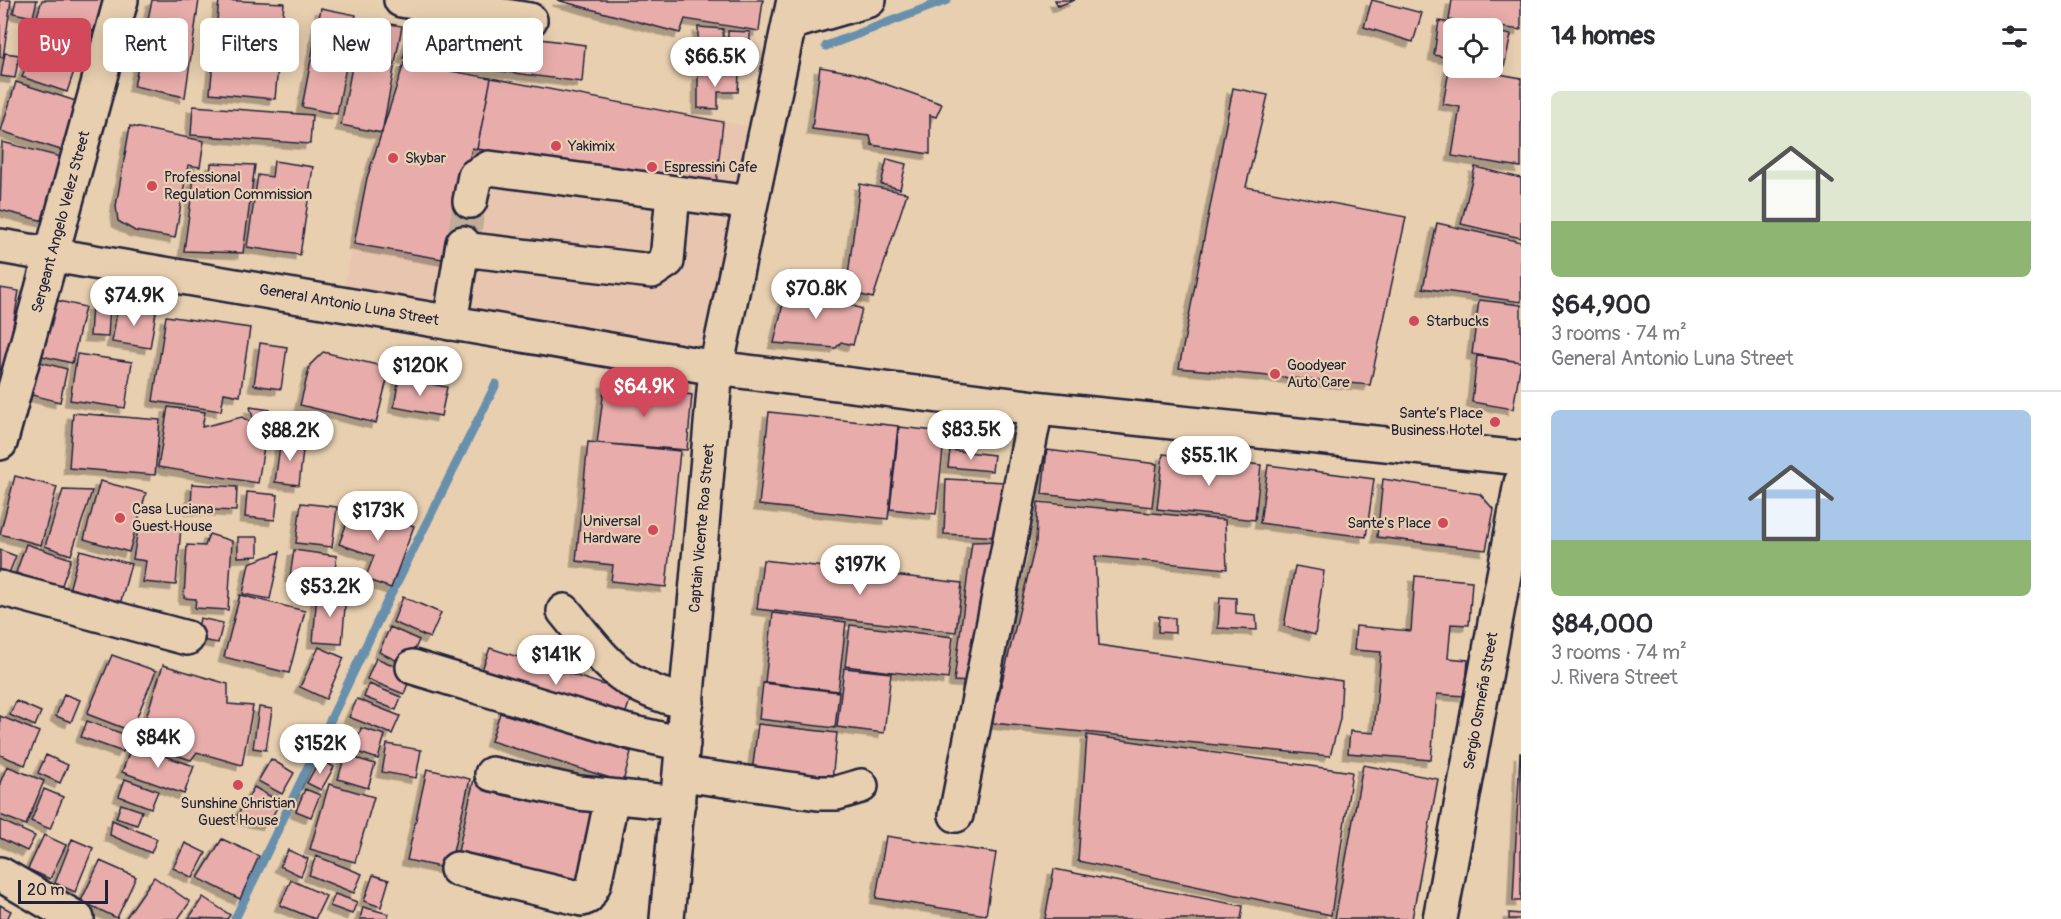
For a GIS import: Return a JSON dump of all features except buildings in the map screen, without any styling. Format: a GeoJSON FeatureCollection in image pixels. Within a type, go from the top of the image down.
{"type":"FeatureCollection","features":[{"type":"Feature","properties":{"kind":"street","name":"Sergeant Angelo Velez Street"},"geometry":{"type":"LineString","coordinates":[[0,443],[122,0]]}},
{"type":"Feature","properties":{"kind":"street"},"geometry":{"type":"LineString","coordinates":[[401,0],[517,18]]}},
{"type":"Feature","properties":{"kind":"street"},"geometry":{"type":"LineString","coordinates":[[792,12],[869,0]]}},
{"type":"Feature","properties":{"kind":"street","name":"Captain Vicente Roa Street"},"geometry":{"type":"LineString","coordinates":[[667,919],[716,368],[792,12]]}},
{"type":"Feature","properties":{"kind":"street"},"geometry":{"type":"LineString","coordinates":[[470,201],[475,176],[489,168],[752,203]]}},
{"type":"Feature","properties":{"kind":"street"},"geometry":{"type":"LineString","coordinates":[[450,323],[462,246],[652,271],[667,261],[673,193]]}},
{"type":"Feature","properties":{"kind":"street","name":"General Antonio Luna Street"},"geometry":{"type":"LineString","coordinates":[[0,246],[716,368],[1036,408],[1521,458]]}},
{"type":"Feature","properties":{"kind":"street"},"geometry":{"type":"LineString","coordinates":[[956,815],[1036,408]]}},
{"type":"Feature","properties":{"kind":"street","name":"Sergio Osmeña Street"},"geometry":{"type":"LineString","coordinates":[[1440,919],[1521,483]]}},
{"type":"Feature","properties":{"kind":"street"},"geometry":{"type":"LineString","coordinates":[[0,588],[187,638]]}},
{"type":"Feature","properties":{"kind":"street"},"geometry":{"type":"LineString","coordinates":[[564,611],[605,661],[625,678],[656,695],[687,702]]}},
{"type":"Feature","properties":{"kind":"street"},"geometry":{"type":"LineString","coordinates":[[413,667],[625,731],[681,773],[818,793],[837,793],[861,786]]}},
{"type":"Feature","properties":{"kind":"street"},"geometry":{"type":"LineString","coordinates":[[492,774],[612,797],[681,773]]}},
{"type":"Feature","properties":{"kind":"street"},"geometry":{"type":"LineString","coordinates":[[457,869],[582,899],[587,897],[594,884],[612,797]]}},
{"type":"Feature","properties":{"kind":"street"},"geometry":{"type":"LineString","coordinates":[[0,874],[77,919]]}},
{"type":"Feature","properties":{"kind":"shaded area"},"geometry":{"type":"Polygon","coordinates":[[[403,66],[403,72],[453,72],[752,127],[713,353],[342,298],[367,178],[403,66]]]}},
{"type":"Feature","properties":{"kind":"waterway"},"geometry":{"type":"LineString","coordinates":[[826,46],[947,0]]}},
{"type":"Feature","properties":{"kind":"waterway"},"geometry":{"type":"LineString","coordinates":[[235,919],[386,604],[496,384]]}},
{"type":"Feature","properties":{"kind":"tunnel"},"geometry":{"type":"LineString","coordinates":[[463,243],[470,201]]}},
{"type":"Feature","properties":{"kind":"place","name":"Yakimix"},"geometry":{"type":"Point","coordinates":[556,146]}},
{"type":"Feature","properties":{"kind":"place","name":"Skybar"},"geometry":{"type":"Point","coordinates":[393,158]}},
{"type":"Feature","properties":{"kind":"place","name":"Espressini Cafe"},"geometry":{"type":"Point","coordinates":[652,167]}},
{"type":"Feature","properties":{"kind":"place","name":"Professional Regulation Commission"},"geometry":{"type":"Point","coordinates":[152,186]}},
{"type":"Feature","properties":{"kind":"place","name":"Starbucks"},"geometry":{"type":"Point","coordinates":[1414,321]}},
{"type":"Feature","properties":{"kind":"place","name":"Goodyear Auto Care"},"geometry":{"type":"Point","coordinates":[1275,374]}},
{"type":"Feature","properties":{"kind":"place","name":"Sante’s Place Business Hotel"},"geometry":{"type":"Point","coordinates":[1495,422]}},
{"type":"Feature","properties":{"kind":"place","name":"Casa Luciana Guest House"},"geometry":{"type":"Point","coordinates":[120,518]}},
{"type":"Feature","properties":{"kind":"place","name":"Sante's Place"},"geometry":{"type":"Point","coordinates":[1443,523]}},
{"type":"Feature","properties":{"kind":"place","name":"Universal Hardware"},"geometry":{"type":"Point","coordinates":[653,530]}},
{"type":"Feature","properties":{"kind":"place","name":"Sunshine Christian Guest House"},"geometry":{"type":"Point","coordinates":[238,785]}}]}
